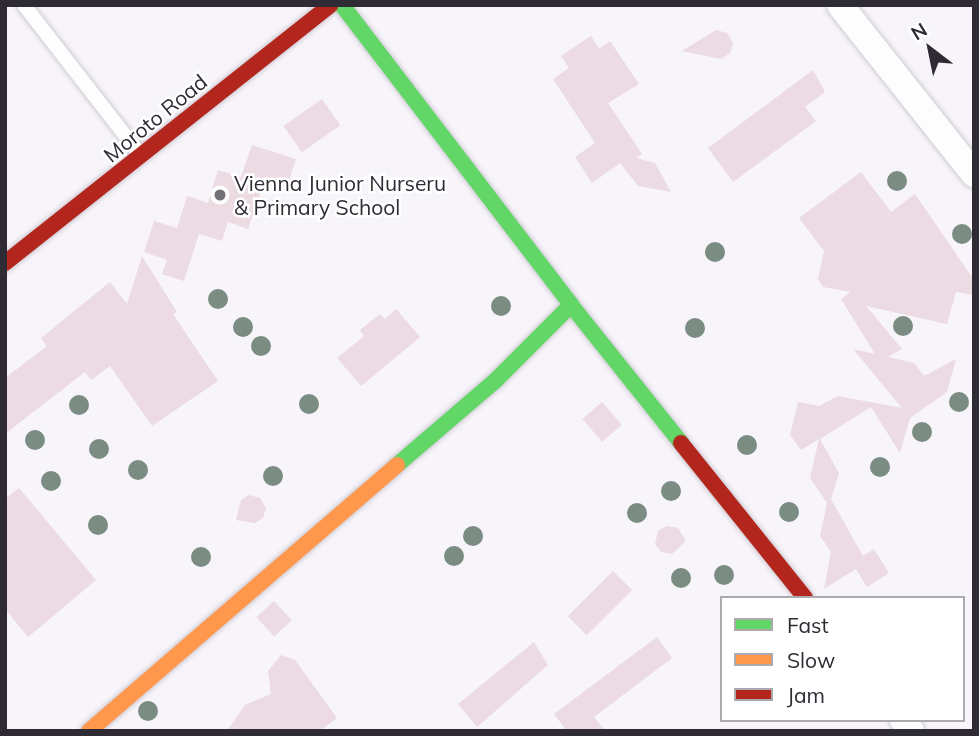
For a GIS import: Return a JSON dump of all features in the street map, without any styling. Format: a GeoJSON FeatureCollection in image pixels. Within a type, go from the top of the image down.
{"type":"FeatureCollection","features":[{"type":"Feature","properties":{"kind":"street","name":"Moroto Road"},"geometry":{"type":"LineString","coordinates":[[5,263],[330,5]]}},
{"type":"Feature","properties":{"kind":"street"},"geometry":{"type":"LineString","coordinates":[[342,5],[571,305],[803,596]]}},
{"type":"Feature","properties":{"kind":"street"},"geometry":{"type":"LineString","coordinates":[[839,5],[974,174]]}},
{"type":"Feature","properties":{"kind":"street"},"geometry":{"type":"LineString","coordinates":[[89,731],[496,380],[571,305]]}},
{"type":"Feature","properties":{"kind":"lane"},"geometry":{"type":"LineString","coordinates":[[24,5],[141,157]]}},
{"type":"Feature","properties":{"kind":"building"},"geometry":{"type":"Polygon","coordinates":[[[716,30],[727,33],[733,43],[730,53],[721,59],[682,51],[716,30]]]}},
{"type":"Feature","properties":{"kind":"building"},"geometry":{"type":"Polygon","coordinates":[[[591,36],[599,49],[610,41],[639,84],[608,103],[642,154],[636,158],[655,163],[671,192],[638,186],[620,163],[592,183],[575,157],[595,143],[553,79],[569,68],[561,56],[591,36]]]}},
{"type":"Feature","properties":{"kind":"building"},"geometry":{"type":"Polygon","coordinates":[[[813,70],[825,92],[805,107],[816,121],[733,182],[708,148],[813,70]]]}},
{"type":"Feature","properties":{"kind":"building"},"geometry":{"type":"Polygon","coordinates":[[[322,99],[340,125],[302,152],[283,126],[322,99]]]}},
{"type":"Feature","properties":{"kind":"building"},"geometry":{"type":"Polygon","coordinates":[[[252,145],[296,159],[286,190],[264,183],[248,229],[228,222],[222,241],[199,234],[184,281],[162,274],[167,260],[144,252],[154,221],[177,228],[187,196],[208,203],[218,170],[241,177],[252,145]]]}},
{"type":"Feature","properties":{"kind":"building"},"geometry":{"type":"Polygon","coordinates":[[[861,172],[891,212],[915,194],[974,280],[974,295],[956,292],[947,324],[866,306],[902,349],[888,357],[914,363],[924,376],[956,359],[947,392],[910,418],[900,453],[871,407],[820,439],[839,473],[831,499],[863,556],[874,549],[889,573],[867,587],[856,569],[824,589],[831,552],[820,536],[827,503],[810,478],[819,439],[801,450],[790,435],[798,402],[819,406],[838,396],[902,408],[853,349],[875,354],[841,299],[851,292],[823,287],[818,279],[824,251],[799,218],[861,172]]]}},
{"type":"Feature","properties":{"kind":"building"},"geometry":{"type":"Polygon","coordinates":[[[142,256],[177,312],[173,314],[218,381],[152,426],[110,366],[91,380],[85,372],[5,434],[5,378],[47,346],[41,338],[110,282],[127,304],[142,256]]]}},
{"type":"Feature","properties":{"kind":"building"},"geometry":{"type":"Polygon","coordinates":[[[396,309],[420,337],[361,386],[337,358],[364,336],[360,330],[380,314],[385,319],[396,309]]]}},
{"type":"Feature","properties":{"kind":"building"},"geometry":{"type":"Polygon","coordinates":[[[602,402],[622,425],[602,442],[582,419],[602,402]]]}},
{"type":"Feature","properties":{"kind":"building"},"geometry":{"type":"Polygon","coordinates":[[[19,488],[96,580],[28,637],[5,609],[5,499],[19,488]]]}},
{"type":"Feature","properties":{"kind":"building"},"geometry":{"type":"Polygon","coordinates":[[[249,495],[260,498],[266,508],[263,518],[255,523],[236,520],[241,500],[249,495]]]}},
{"type":"Feature","properties":{"kind":"building"},"geometry":{"type":"Polygon","coordinates":[[[667,526],[678,528],[686,541],[672,554],[661,552],[655,544],[658,531],[667,526]]]}},
{"type":"Feature","properties":{"kind":"building"},"geometry":{"type":"Polygon","coordinates":[[[613,571],[632,590],[587,635],[568,616],[613,571]]]}},
{"type":"Feature","properties":{"kind":"building"},"geometry":{"type":"Polygon","coordinates":[[[274,601],[292,620],[274,636],[256,617],[274,601]]]}},
{"type":"Feature","properties":{"kind":"building"},"geometry":{"type":"Polygon","coordinates":[[[657,637],[672,658],[594,717],[605,731],[567,731],[554,714],[657,637]]]}},
{"type":"Feature","properties":{"kind":"building"},"geometry":{"type":"Polygon","coordinates":[[[534,642],[548,665],[477,727],[458,704],[534,642]]]}},
{"type":"Feature","properties":{"kind":"building"},"geometry":{"type":"Polygon","coordinates":[[[281,655],[295,660],[337,718],[319,731],[227,731],[245,705],[271,694],[268,671],[281,655]]]}},
{"type":"Feature","properties":{"kind":"traffic: fast"},"geometry":{"type":"LineString","coordinates":[[342,5],[571,305],[681,443]]}},
{"type":"Feature","properties":{"kind":"traffic: fast"},"geometry":{"type":"LineString","coordinates":[[397,465],[496,380],[571,305]]}},
{"type":"Feature","properties":{"kind":"traffic: slow"},"geometry":{"type":"LineString","coordinates":[[89,731],[397,465]]}},
{"type":"Feature","properties":{"kind":"traffic: jam"},"geometry":{"type":"LineString","coordinates":[[5,263],[330,5]]}},
{"type":"Feature","properties":{"kind":"traffic: jam"},"geometry":{"type":"LineString","coordinates":[[681,443],[803,596]]}},
{"type":"Feature","properties":{"kind":"place","name":"Vienna Junior Nurseru & Primary School"},"geometry":{"type":"Point","coordinates":[220,195]}}]}
